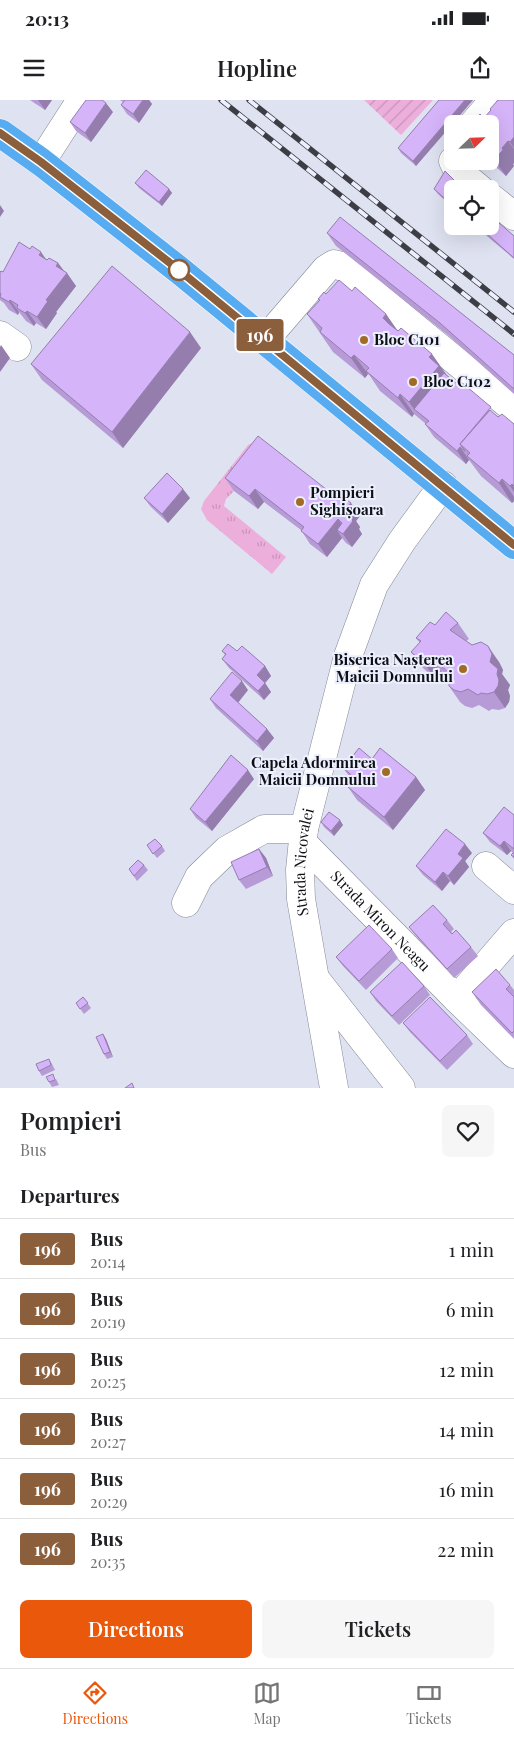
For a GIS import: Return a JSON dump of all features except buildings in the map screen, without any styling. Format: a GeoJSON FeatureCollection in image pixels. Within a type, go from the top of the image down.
{"type":"FeatureCollection","features":[{"type":"Feature","properties":{"kind":"highway"},"geometry":{"type":"LineString","coordinates":[[0,133],[41,162],[179,270],[443,484],[514,545]]}},
{"type":"Feature","properties":{"kind":"street"},"geometry":{"type":"LineString","coordinates":[[41,162],[82,100]]}},
{"type":"Feature","properties":{"kind":"street"},"geometry":{"type":"LineString","coordinates":[[481,115],[494,100]]}},
{"type":"Feature","properties":{"kind":"street"},"geometry":{"type":"LineString","coordinates":[[458,170],[469,180]]}},
{"type":"Feature","properties":{"kind":"street"},"geometry":{"type":"LineString","coordinates":[[265,340],[326,269],[334,264],[342,266],[514,409]]}},
{"type":"Feature","properties":{"kind":"street","name":"Strada Nicovalei"},"geometry":{"type":"LineString","coordinates":[[334,1088],[301,899],[300,870],[304,836],[348,656],[374,585],[402,541],[443,484]]}},
{"type":"Feature","properties":{"kind":"street"},"geometry":{"type":"LineString","coordinates":[[186,903],[199,877],[227,850],[264,829],[304,836]]}},
{"type":"Feature","properties":{"kind":"street","name":"Strada Miron Neagu"},"geometry":{"type":"LineString","coordinates":[[304,836],[457,999],[514,1054]]}},
{"type":"Feature","properties":{"kind":"street"},"geometry":{"type":"LineString","coordinates":[[486,866],[514,890]]}},
{"type":"Feature","properties":{"kind":"street"},"geometry":{"type":"LineString","coordinates":[[457,999],[514,933]]}},
{"type":"Feature","properties":{"kind":"street"},"geometry":{"type":"LineString","coordinates":[[315,979],[401,1088]]}},
{"type":"Feature","properties":{"kind":"green space"},"geometry":{"type":"Polygon","coordinates":[[[364,100],[433,100],[401,135],[364,100]]]}},
{"type":"Feature","properties":{"kind":"green space"},"geometry":{"type":"Polygon","coordinates":[[[256,441],[234,491],[226,499],[224,506],[286,557],[272,574],[207,520],[201,509],[204,501],[248,445],[256,441]]]}},
{"type":"Feature","properties":{"kind":"railway"},"geometry":{"type":"LineString","coordinates":[[221,100],[514,334]]}},
{"type":"Feature","properties":{"kind":"railway"},"geometry":{"type":"LineString","coordinates":[[249,100],[514,312]]}},
{"type":"Feature","properties":{"kind":"bus line","name":"196"},"geometry":{"type":"LineString","coordinates":[[0,133],[41,162],[179,270],[443,484],[514,545]]}},
{"type":"Feature","properties":{"kind":"place","name":"Bloc C101"},"geometry":{"type":"Point","coordinates":[364,340]}},
{"type":"Feature","properties":{"kind":"place","name":"Bloc C102"},"geometry":{"type":"Point","coordinates":[413,382]}},
{"type":"Feature","properties":{"kind":"place","name":"Pompieri Sighișoara"},"geometry":{"type":"Point","coordinates":[300,502]}},
{"type":"Feature","properties":{"kind":"place","name":"Biserica Nașterea Maicii Domnului"},"geometry":{"type":"Point","coordinates":[463,669]}},
{"type":"Feature","properties":{"kind":"place","name":"Capela Adormirea Maicii Domnului"},"geometry":{"type":"Point","coordinates":[386,772]}}]}
